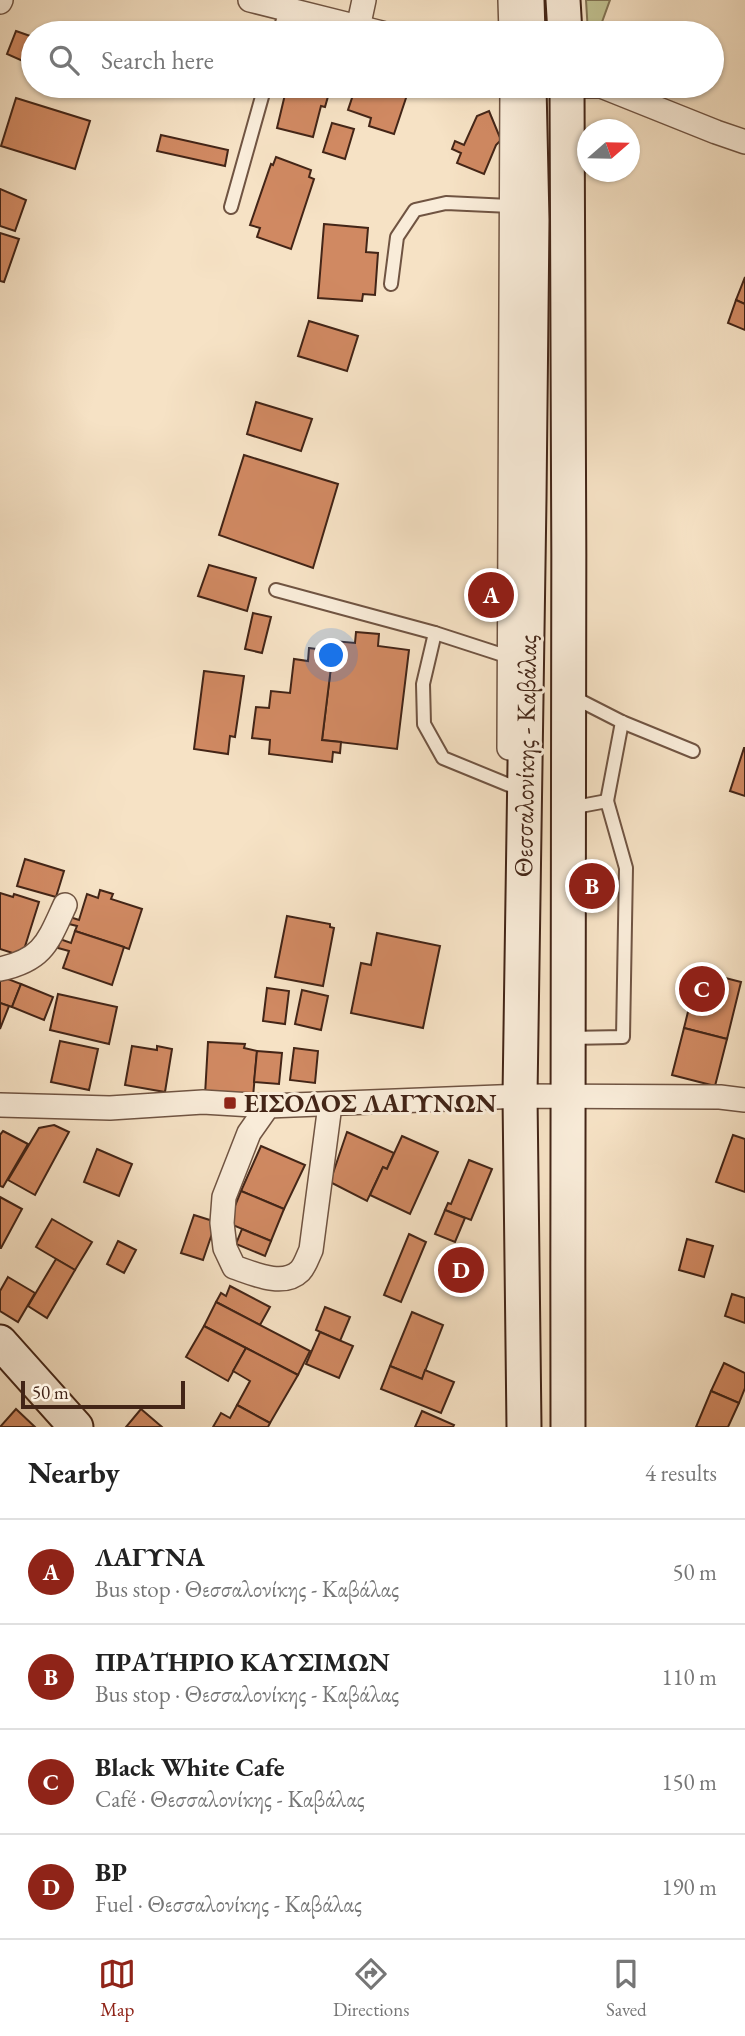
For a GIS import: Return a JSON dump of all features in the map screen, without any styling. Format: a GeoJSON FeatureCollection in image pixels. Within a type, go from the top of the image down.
{"type":"FeatureCollection","features":[{"type":"Feature","properties":{"kind":"main road"},"geometry":{"type":"LineString","coordinates":[[527,0],[528,21]]}},
{"type":"Feature","properties":{"kind":"main road"},"geometry":{"type":"LineString","coordinates":[[563,0],[564,21]]}},
{"type":"Feature","properties":{"kind":"main road","name":"Θεσσαλονίκης - Καβάλας"},"geometry":{"type":"LineString","coordinates":[[524,1427],[514,1096],[529,498],[532,220],[529,98]]}},
{"type":"Feature","properties":{"kind":"main road","name":"Θεσσαλονίκης - Καβάλας"},"geometry":{"type":"LineString","coordinates":[[567,98],[568,1427]]}},
{"type":"Feature","properties":{"kind":"main road"},"geometry":{"type":"LineString","coordinates":[[0,1342],[76,1427]]}},
{"type":"Feature","properties":{"kind":"street"},"geometry":{"type":"LineString","coordinates":[[250,0],[331,21]]}},
{"type":"Feature","properties":{"kind":"street"},"geometry":{"type":"LineString","coordinates":[[360,21],[364,0]]}},
{"type":"Feature","properties":{"kind":"street"},"geometry":{"type":"LineString","coordinates":[[510,0],[511,21]]}},
{"type":"Feature","properties":{"kind":"street"},"geometry":{"type":"LineString","coordinates":[[512,98],[509,785],[514,1096]]}},
{"type":"Feature","properties":{"kind":"street"},"geometry":{"type":"LineString","coordinates":[[631,98],[745,142]]}},
{"type":"Feature","properties":{"kind":"street"},"geometry":{"type":"LineString","coordinates":[[0,969],[21,965],[43,948],[65,905]]}},
{"type":"Feature","properties":{"kind":"street"},"geometry":{"type":"LineString","coordinates":[[0,1105],[110,1108],[203,1102],[268,1106],[330,1105],[514,1096],[720,1097],[745,1100]]}},
{"type":"Feature","properties":{"kind":"street"},"geometry":{"type":"LineString","coordinates":[[268,1106],[249,1133],[241,1153],[224,1197],[222,1223],[225,1248],[234,1267],[268,1278],[287,1278],[300,1271],[311,1250],[330,1105]]}},
{"type":"Feature","properties":{"kind":"lane"},"geometry":{"type":"LineString","coordinates":[[282,21],[286,9]]}},
{"type":"Feature","properties":{"kind":"lane"},"geometry":{"type":"LineString","coordinates":[[231,207],[262,98]]}},
{"type":"Feature","properties":{"kind":"lane"},"geometry":{"type":"LineString","coordinates":[[391,284],[397,237],[415,210],[446,203],[512,206]]}},
{"type":"Feature","properties":{"kind":"lane"},"geometry":{"type":"LineString","coordinates":[[276,590],[435,633],[509,657]]}},
{"type":"Feature","properties":{"kind":"lane"},"geometry":{"type":"LineString","coordinates":[[435,633],[423,684],[424,724],[443,758],[509,785]]}},
{"type":"Feature","properties":{"kind":"lane"},"geometry":{"type":"LineString","coordinates":[[569,696],[622,722],[693,751]]}},
{"type":"Feature","properties":{"kind":"lane"},"geometry":{"type":"LineString","coordinates":[[567,1038],[623,1037],[626,868],[607,800],[622,722]]}},
{"type":"Feature","properties":{"kind":"lane"},"geometry":{"type":"LineString","coordinates":[[567,809],[607,800]]}},
{"type":"Feature","properties":{"kind":"green space"},"geometry":{"type":"Polygon","coordinates":[[[586,0],[610,0],[602,21],[587,21],[586,0]]]}},
{"type":"Feature","properties":{"kind":"building"},"geometry":{"type":"Polygon","coordinates":[[[16,31],[21,33],[21,60],[7,54],[16,31]]]}},
{"type":"Feature","properties":{"kind":"building"},"geometry":{"type":"Polygon","coordinates":[[[16,98],[90,121],[75,169],[1,146],[16,98]]]}},
{"type":"Feature","properties":{"kind":"building"},"geometry":{"type":"Polygon","coordinates":[[[284,98],[328,98],[325,107],[321,106],[313,137],[277,128],[284,98]]]}},
{"type":"Feature","properties":{"kind":"building"},"geometry":{"type":"Polygon","coordinates":[[[352,98],[406,98],[394,134],[369,126],[371,118],[348,110],[352,98]]]}},
{"type":"Feature","properties":{"kind":"building"},"geometry":{"type":"Polygon","coordinates":[[[489,111],[501,140],[496,145],[484,174],[457,163],[461,153],[452,149],[455,141],[464,145],[477,116],[489,111]]]}},
{"type":"Feature","properties":{"kind":"building"},"geometry":{"type":"Polygon","coordinates":[[[332,123],[354,129],[345,159],[323,152],[332,123]]]}},
{"type":"Feature","properties":{"kind":"building"},"geometry":{"type":"Polygon","coordinates":[[[161,135],[228,150],[225,166],[157,151],[161,135]]]}},
{"type":"Feature","properties":{"kind":"building"},"geometry":{"type":"Polygon","coordinates":[[[276,157],[311,170],[309,177],[314,179],[291,249],[257,237],[260,228],[250,225],[271,164],[273,165],[276,157]]]}},
{"type":"Feature","properties":{"kind":"building"},"geometry":{"type":"Polygon","coordinates":[[[0,189],[26,200],[15,231],[0,226],[0,189]]]}},
{"type":"Feature","properties":{"kind":"building"},"geometry":{"type":"Polygon","coordinates":[[[324,224],[368,228],[366,252],[378,253],[375,295],[363,294],[362,301],[318,298],[324,224]]]}},
{"type":"Feature","properties":{"kind":"building"},"geometry":{"type":"Polygon","coordinates":[[[0,233],[19,239],[4,282],[0,281],[0,233]]]}},
{"type":"Feature","properties":{"kind":"building"},"geometry":{"type":"Polygon","coordinates":[[[745,277],[745,304],[736,300],[745,277]]]}},
{"type":"Feature","properties":{"kind":"building"},"geometry":{"type":"Polygon","coordinates":[[[736,300],[745,304],[745,330],[728,323],[736,300]]]}},
{"type":"Feature","properties":{"kind":"building"},"geometry":{"type":"Polygon","coordinates":[[[309,321],[358,336],[347,371],[298,356],[309,321]]]}},
{"type":"Feature","properties":{"kind":"building"},"geometry":{"type":"Polygon","coordinates":[[[256,402],[312,419],[301,451],[247,434],[256,402]]]}},
{"type":"Feature","properties":{"kind":"building"},"geometry":{"type":"Polygon","coordinates":[[[244,455],[338,484],[313,568],[219,535],[244,455]]]}},
{"type":"Feature","properties":{"kind":"building"},"geometry":{"type":"Polygon","coordinates":[[[209,565],[256,578],[247,611],[198,596],[209,565]]]}},
{"type":"Feature","properties":{"kind":"building"},"geometry":{"type":"Polygon","coordinates":[[[253,613],[271,617],[262,653],[245,649],[253,613]]]}},
{"type":"Feature","properties":{"kind":"building"},"geometry":{"type":"Polygon","coordinates":[[[356,632],[379,634],[378,646],[409,650],[397,749],[322,740],[334,641],[355,643],[356,632]]]}},
{"type":"Feature","properties":{"kind":"building"},"geometry":{"type":"Polygon","coordinates":[[[309,648],[333,651],[322,740],[341,742],[340,753],[333,752],[332,762],[269,754],[270,740],[252,738],[256,707],[269,708],[271,691],[290,693],[294,659],[308,661],[309,648]]]}},
{"type":"Feature","properties":{"kind":"building"},"geometry":{"type":"Polygon","coordinates":[[[204,671],[244,676],[235,737],[230,736],[228,754],[194,749],[204,671]]]}},
{"type":"Feature","properties":{"kind":"building"},"geometry":{"type":"Polygon","coordinates":[[[745,748],[745,796],[730,791],[745,748]]]}},
{"type":"Feature","properties":{"kind":"building"},"geometry":{"type":"Polygon","coordinates":[[[25,859],[64,871],[56,897],[17,886],[25,859]]]}},
{"type":"Feature","properties":{"kind":"building"},"geometry":{"type":"Polygon","coordinates":[[[100,890],[113,894],[111,899],[142,909],[129,949],[75,931],[77,926],[65,923],[67,916],[79,920],[87,894],[98,898],[100,890]]]}},
{"type":"Feature","properties":{"kind":"building"},"geometry":{"type":"Polygon","coordinates":[[[0,893],[13,897],[14,894],[39,902],[22,956],[0,949],[0,893]]]}},
{"type":"Feature","properties":{"kind":"building"},"geometry":{"type":"Polygon","coordinates":[[[287,916],[330,924],[330,927],[334,928],[323,986],[275,977],[287,916]]]}},
{"type":"Feature","properties":{"kind":"building"},"geometry":{"type":"Polygon","coordinates":[[[75,931],[124,947],[112,985],[63,968],[69,951],[58,948],[60,939],[71,943],[75,931]]]}},
{"type":"Feature","properties":{"kind":"building"},"geometry":{"type":"Polygon","coordinates":[[[377,933],[440,946],[423,1028],[351,1013],[361,963],[371,965],[377,933]]]}},
{"type":"Feature","properties":{"kind":"building"},"geometry":{"type":"Polygon","coordinates":[[[698,971],[741,982],[727,1039],[684,1028],[698,971]]]}},
{"type":"Feature","properties":{"kind":"building"},"geometry":{"type":"Polygon","coordinates":[[[0,976],[21,984],[12,1007],[0,1003],[0,976]]]}},
{"type":"Feature","properties":{"kind":"building"},"geometry":{"type":"Polygon","coordinates":[[[21,984],[53,997],[44,1020],[12,1007],[21,984]]]}},
{"type":"Feature","properties":{"kind":"building"},"geometry":{"type":"Polygon","coordinates":[[[267,988],[289,991],[285,1024],[263,1021],[267,988]]]}},
{"type":"Feature","properties":{"kind":"building"},"geometry":{"type":"Polygon","coordinates":[[[302,990],[328,996],[321,1030],[295,1024],[302,990]]]}},
{"type":"Feature","properties":{"kind":"building"},"geometry":{"type":"Polygon","coordinates":[[[58,994],[117,1007],[109,1044],[50,1030],[58,994]]]}},
{"type":"Feature","properties":{"kind":"building"},"geometry":{"type":"Polygon","coordinates":[[[0,1003],[9,1006],[0,1029],[0,1003]]]}},
{"type":"Feature","properties":{"kind":"building"},"geometry":{"type":"Polygon","coordinates":[[[684,1028],[727,1039],[715,1086],[672,1075],[684,1028]]]}},
{"type":"Feature","properties":{"kind":"building"},"geometry":{"type":"Polygon","coordinates":[[[60,1041],[98,1049],[89,1090],[51,1082],[60,1041]]]}},
{"type":"Feature","properties":{"kind":"building"},"geometry":{"type":"Polygon","coordinates":[[[208,1042],[245,1044],[244,1048],[257,1051],[253,1097],[205,1095],[208,1042]]]}},
{"type":"Feature","properties":{"kind":"building"},"geometry":{"type":"Polygon","coordinates":[[[132,1046],[157,1050],[157,1046],[172,1049],[165,1092],[125,1085],[132,1046]]]}},
{"type":"Feature","properties":{"kind":"building"},"geometry":{"type":"Polygon","coordinates":[[[294,1048],[318,1051],[315,1083],[290,1080],[294,1048]]]}},
{"type":"Feature","properties":{"kind":"building"},"geometry":{"type":"Polygon","coordinates":[[[257,1051],[282,1053],[279,1084],[254,1082],[257,1051]]]}},
{"type":"Feature","properties":{"kind":"building"},"geometry":{"type":"Polygon","coordinates":[[[54,1125],[69,1132],[35,1195],[8,1180],[39,1128],[54,1125]]]}},
{"type":"Feature","properties":{"kind":"building"},"geometry":{"type":"Polygon","coordinates":[[[3,1131],[28,1144],[3,1187],[0,1186],[0,1135],[3,1131]]]}},
{"type":"Feature","properties":{"kind":"building"},"geometry":{"type":"Polygon","coordinates":[[[347,1132],[394,1153],[387,1169],[383,1167],[367,1201],[330,1182],[347,1132]]]}},
{"type":"Feature","properties":{"kind":"building"},"geometry":{"type":"Polygon","coordinates":[[[733,1135],[745,1139],[745,1192],[716,1182],[733,1135]]]}},
{"type":"Feature","properties":{"kind":"building"},"geometry":{"type":"Polygon","coordinates":[[[402,1136],[438,1152],[410,1214],[370,1195],[383,1167],[387,1169],[402,1136]]]}},
{"type":"Feature","properties":{"kind":"building"},"geometry":{"type":"Polygon","coordinates":[[[261,1146],[305,1165],[284,1209],[241,1191],[261,1146]]]}},
{"type":"Feature","properties":{"kind":"building"},"geometry":{"type":"Polygon","coordinates":[[[97,1149],[132,1164],[119,1196],[84,1182],[97,1149]]]}},
{"type":"Feature","properties":{"kind":"building"},"geometry":{"type":"Polygon","coordinates":[[[469,1160],[492,1169],[471,1220],[445,1210],[448,1203],[451,1204],[469,1160]]]}},
{"type":"Feature","properties":{"kind":"building"},"geometry":{"type":"Polygon","coordinates":[[[241,1191],[284,1209],[271,1241],[228,1223],[241,1191]]]}},
{"type":"Feature","properties":{"kind":"building"},"geometry":{"type":"Polygon","coordinates":[[[0,1197],[22,1209],[1,1248],[0,1248],[0,1197]]]}},
{"type":"Feature","properties":{"kind":"building"},"geometry":{"type":"Polygon","coordinates":[[[445,1210],[465,1218],[455,1242],[435,1234],[445,1210]]]}},
{"type":"Feature","properties":{"kind":"building"},"geometry":{"type":"Polygon","coordinates":[[[194,1215],[216,1222],[203,1260],[181,1253],[194,1215]]]}},
{"type":"Feature","properties":{"kind":"building"},"geometry":{"type":"Polygon","coordinates":[[[52,1219],[92,1242],[75,1270],[36,1247],[52,1219]]]}},
{"type":"Feature","properties":{"kind":"building"},"geometry":{"type":"Polygon","coordinates":[[[242,1229],[271,1241],[265,1256],[236,1244],[242,1229]]]}},
{"type":"Feature","properties":{"kind":"building"},"geometry":{"type":"Polygon","coordinates":[[[409,1234],[426,1242],[401,1302],[384,1295],[409,1234]]]}},
{"type":"Feature","properties":{"kind":"building"},"geometry":{"type":"Polygon","coordinates":[[[687,1239],[713,1246],[704,1277],[679,1270],[687,1239]]]}},
{"type":"Feature","properties":{"kind":"building"},"geometry":{"type":"Polygon","coordinates":[[[118,1241],[136,1250],[124,1273],[107,1264],[118,1241]]]}},
{"type":"Feature","properties":{"kind":"building"},"geometry":{"type":"Polygon","coordinates":[[[477,1256],[479,1279],[455,1281],[452,1259],[477,1256]]]}},
{"type":"Feature","properties":{"kind":"building"},"geometry":{"type":"Polygon","coordinates":[[[56,1259],[75,1270],[47,1318],[28,1306],[56,1259]]]}},
{"type":"Feature","properties":{"kind":"building"},"geometry":{"type":"Polygon","coordinates":[[[8,1277],[35,1293],[18,1322],[0,1311],[0,1291],[8,1277]]]}},
{"type":"Feature","properties":{"kind":"building"},"geometry":{"type":"Polygon","coordinates":[[[230,1286],[270,1307],[260,1325],[216,1302],[221,1293],[226,1296],[230,1286]]]}},
{"type":"Feature","properties":{"kind":"building"},"geometry":{"type":"Polygon","coordinates":[[[732,1294],[745,1298],[745,1323],[725,1316],[732,1294]]]}},
{"type":"Feature","properties":{"kind":"building"},"geometry":{"type":"Polygon","coordinates":[[[216,1302],[310,1351],[298,1375],[204,1326],[216,1302]]]}},
{"type":"Feature","properties":{"kind":"building"},"geometry":{"type":"Polygon","coordinates":[[[325,1307],[350,1317],[340,1341],[316,1330],[325,1307]]]}},
{"type":"Feature","properties":{"kind":"building"},"geometry":{"type":"Polygon","coordinates":[[[412,1312],[443,1325],[422,1379],[390,1366],[412,1312]]]}},
{"type":"Feature","properties":{"kind":"building"},"geometry":{"type":"Polygon","coordinates":[[[204,1326],[246,1348],[228,1381],[186,1357],[204,1326]]]}},
{"type":"Feature","properties":{"kind":"building"},"geometry":{"type":"Polygon","coordinates":[[[320,1332],[353,1346],[339,1378],[306,1364],[320,1332]]]}},
{"type":"Feature","properties":{"kind":"building"},"geometry":{"type":"Polygon","coordinates":[[[246,1348],[298,1375],[270,1423],[237,1405],[250,1381],[233,1371],[246,1348]]]}},
{"type":"Feature","properties":{"kind":"building"},"geometry":{"type":"Polygon","coordinates":[[[724,1363],[745,1373],[745,1388],[739,1403],[711,1391],[724,1363]]]}},
{"type":"Feature","properties":{"kind":"building"},"geometry":{"type":"Polygon","coordinates":[[[390,1366],[422,1379],[425,1370],[454,1382],[441,1413],[381,1389],[390,1366]]]}},
{"type":"Feature","properties":{"kind":"building"},"geometry":{"type":"Polygon","coordinates":[[[711,1391],[739,1403],[728,1427],[696,1427],[711,1391]]]}},
{"type":"Feature","properties":{"kind":"building"},"geometry":{"type":"Polygon","coordinates":[[[237,1405],[270,1423],[268,1427],[213,1427],[221,1413],[230,1418],[237,1405]]]}},
{"type":"Feature","properties":{"kind":"building"},"geometry":{"type":"Polygon","coordinates":[[[16,1409],[35,1427],[0,1427],[16,1409]]]}},
{"type":"Feature","properties":{"kind":"building"},"geometry":{"type":"Polygon","coordinates":[[[141,1409],[162,1427],[126,1427],[141,1409]]]}},
{"type":"Feature","properties":{"kind":"building"},"geometry":{"type":"Polygon","coordinates":[[[422,1411],[454,1425],[415,1427],[422,1411]]]}},
{"type":"Feature","properties":{"kind":"place","name":"ΛΑΓΥΝΑ"},"geometry":{"type":"Point","coordinates":[491,595]}},
{"type":"Feature","properties":{"kind":"place","name":"ΠΡΑΤΗΡΙΟ ΚΑΥΣΙΜΩΝ"},"geometry":{"type":"Point","coordinates":[592,886]}},
{"type":"Feature","properties":{"kind":"place","name":"Black White Cafe"},"geometry":{"type":"Point","coordinates":[702,989]}},
{"type":"Feature","properties":{"kind":"place","name":"ΕΙΣΟΔΟΣ ΛΑΓΥΝΩΝ"},"geometry":{"type":"Point","coordinates":[230,1103]}},
{"type":"Feature","properties":{"kind":"place","name":"BP"},"geometry":{"type":"Point","coordinates":[461,1270]}}]}
